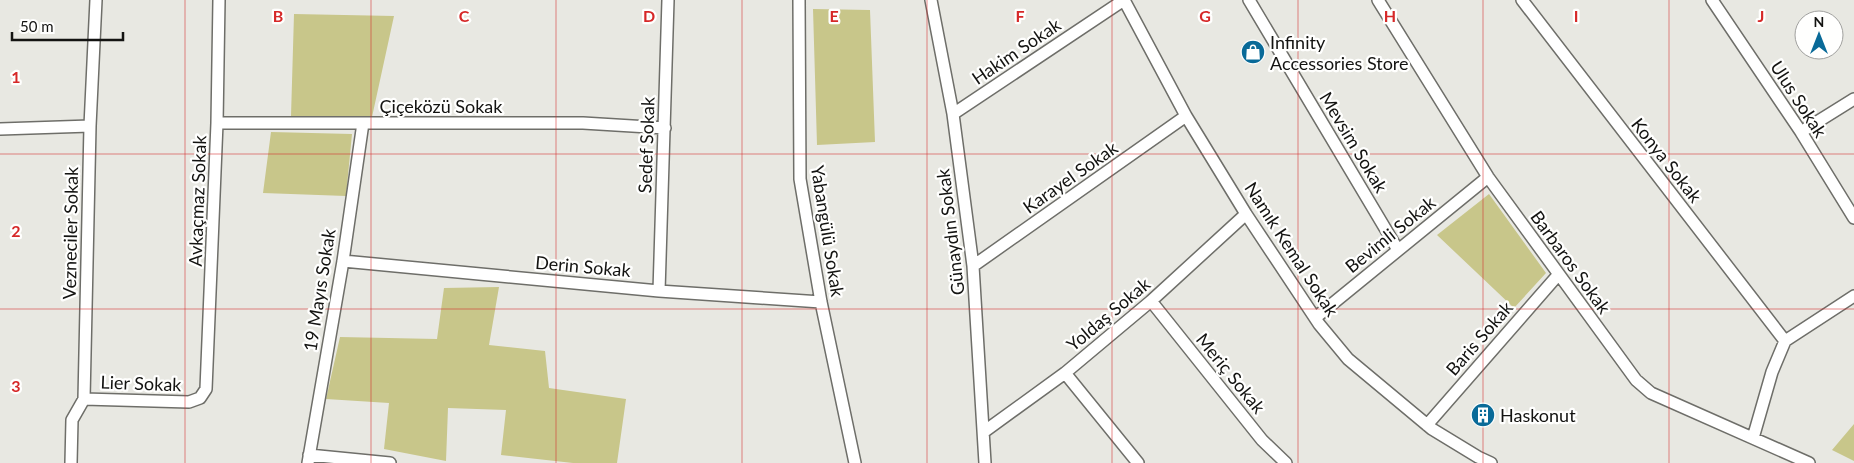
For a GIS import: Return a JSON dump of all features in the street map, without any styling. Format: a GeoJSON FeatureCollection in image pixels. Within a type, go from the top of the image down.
{"type":"FeatureCollection","features":[{"type":"Feature","properties":{"kind":"street","name":"Vezneciler Sokak"},"geometry":{"type":"LineString","coordinates":[[70,463],[72,420],[84,398],[90,126],[96,0]]}},
{"type":"Feature","properties":{"kind":"street","name":"Avkaçmaz Sokak"},"geometry":{"type":"LineString","coordinates":[[197,400],[205,393],[208,380],[220,0]]}},
{"type":"Feature","properties":{"kind":"street","name":"Sedef Sokak"},"geometry":{"type":"LineString","coordinates":[[659,291],[668,0]]}},
{"type":"Feature","properties":{"kind":"street"},"geometry":{"type":"LineString","coordinates":[[794,0],[800,0]]}},
{"type":"Feature","properties":{"kind":"street","name":"Yabangülü Sokak"},"geometry":{"type":"LineString","coordinates":[[800,0],[800,179],[821,302],[855,463]]}},
{"type":"Feature","properties":{"kind":"street","name":"Günaydın Sokak"},"geometry":{"type":"LineString","coordinates":[[931,0],[953,114],[974,266],[985,431],[985,463]]}},
{"type":"Feature","properties":{"kind":"street","name":"Hakim Sokak"},"geometry":{"type":"LineString","coordinates":[[953,114],[1124,0]]}},
{"type":"Feature","properties":{"kind":"street","name":"Namık Kemal Sokak"},"geometry":{"type":"LineString","coordinates":[[1124,0],[1186,116],[1246,214],[1314,318],[1348,359],[1427,425],[1491,463]]}},
{"type":"Feature","properties":{"kind":"street","name":"Mevsim Sokak"},"geometry":{"type":"LineString","coordinates":[[1249,0],[1398,250]]}},
{"type":"Feature","properties":{"kind":"street","name":"Barbaros Sokak"},"geometry":{"type":"LineString","coordinates":[[1378,0],[1488,177],[1622,362],[1643,387],[1651,393],[1809,463]]}},
{"type":"Feature","properties":{"kind":"street","name":"Konya Sokak"},"geometry":{"type":"LineString","coordinates":[[1522,0],[1785,341]]}},
{"type":"Feature","properties":{"kind":"street","name":"Ulus Sokak"},"geometry":{"type":"LineString","coordinates":[[1712,0],[1801,132],[1854,218]]}},
{"type":"Feature","properties":{"kind":"street"},"geometry":{"type":"LineString","coordinates":[[1801,132],[1854,99]]}},
{"type":"Feature","properties":{"kind":"street","name":"Karayel Sokak"},"geometry":{"type":"LineString","coordinates":[[974,266],[1186,116]]}},
{"type":"Feature","properties":{"kind":"street","name":"Çiçeközü Sokak"},"geometry":{"type":"LineString","coordinates":[[217,123],[583,123],[665,128]]}},
{"type":"Feature","properties":{"kind":"street","name":"19 Mayıs Sokak"},"geometry":{"type":"LineString","coordinates":[[308,459],[342,261],[363,123]]}},
{"type":"Feature","properties":{"kind":"street"},"geometry":{"type":"LineString","coordinates":[[0,129],[90,126]]}},
{"type":"Feature","properties":{"kind":"street","name":"Bevimli Sokak"},"geometry":{"type":"LineString","coordinates":[[1314,318],[1488,177]]}},
{"type":"Feature","properties":{"kind":"street","name":"Yoldaş Sokak"},"geometry":{"type":"LineString","coordinates":[[985,431],[1065,373],[1152,301],[1246,214]]}},
{"type":"Feature","properties":{"kind":"street","name":"Derin Sokak"},"geometry":{"type":"LineString","coordinates":[[342,261],[659,291],[821,302]]}},
{"type":"Feature","properties":{"kind":"street","name":"Baris Sokak"},"geometry":{"type":"LineString","coordinates":[[1427,425],[1558,275]]}},
{"type":"Feature","properties":{"kind":"street"},"geometry":{"type":"LineString","coordinates":[[1753,438],[1772,372],[1785,341],[1854,296]]}},
{"type":"Feature","properties":{"kind":"street","name":"Meriç Sokak"},"geometry":{"type":"LineString","coordinates":[[1152,301],[1262,440],[1286,463]]}},
{"type":"Feature","properties":{"kind":"street"},"geometry":{"type":"LineString","coordinates":[[1065,373],[1138,463]]}},
{"type":"Feature","properties":{"kind":"street","name":"Lier Sokak"},"geometry":{"type":"LineString","coordinates":[[84,398],[189,402],[197,400]]}},
{"type":"Feature","properties":{"kind":"street"},"geometry":{"type":"LineString","coordinates":[[308,459],[390,463]]}},
{"type":"Feature","properties":{"kind":"shaded area"},"geometry":{"type":"Polygon","coordinates":[[[813,9],[870,10],[875,142],[817,145],[813,9]]]}},
{"type":"Feature","properties":{"kind":"shaded area"},"geometry":{"type":"Polygon","coordinates":[[[294,14],[394,16],[372,117],[291,116],[294,14]]]}},
{"type":"Feature","properties":{"kind":"shaded area"},"geometry":{"type":"Polygon","coordinates":[[[271,132],[352,134],[346,196],[263,193],[271,132]]]}},
{"type":"Feature","properties":{"kind":"shaded area"},"geometry":{"type":"Polygon","coordinates":[[[1489,194],[1546,273],[1514,308],[1437,235],[1489,194]]]}},
{"type":"Feature","properties":{"kind":"shaded area"},"geometry":{"type":"Polygon","coordinates":[[[499,287],[489,345],[545,351],[549,388],[626,399],[617,463],[573,463],[501,455],[506,410],[448,408],[446,461],[384,449],[389,403],[326,399],[340,337],[437,339],[444,288],[499,287]]]}},
{"type":"Feature","properties":{"kind":"shaded area"},"geometry":{"type":"Polygon","coordinates":[[[1854,424],[1854,461],[1832,450],[1854,424]]]}},
{"type":"Feature","properties":{"kind":"place","name":"Infinity Accessories Store"},"geometry":{"type":"Point","coordinates":[1253,52]}},
{"type":"Feature","properties":{"kind":"place","name":"Haskonut"},"geometry":{"type":"Point","coordinates":[1483,415]}}]}
